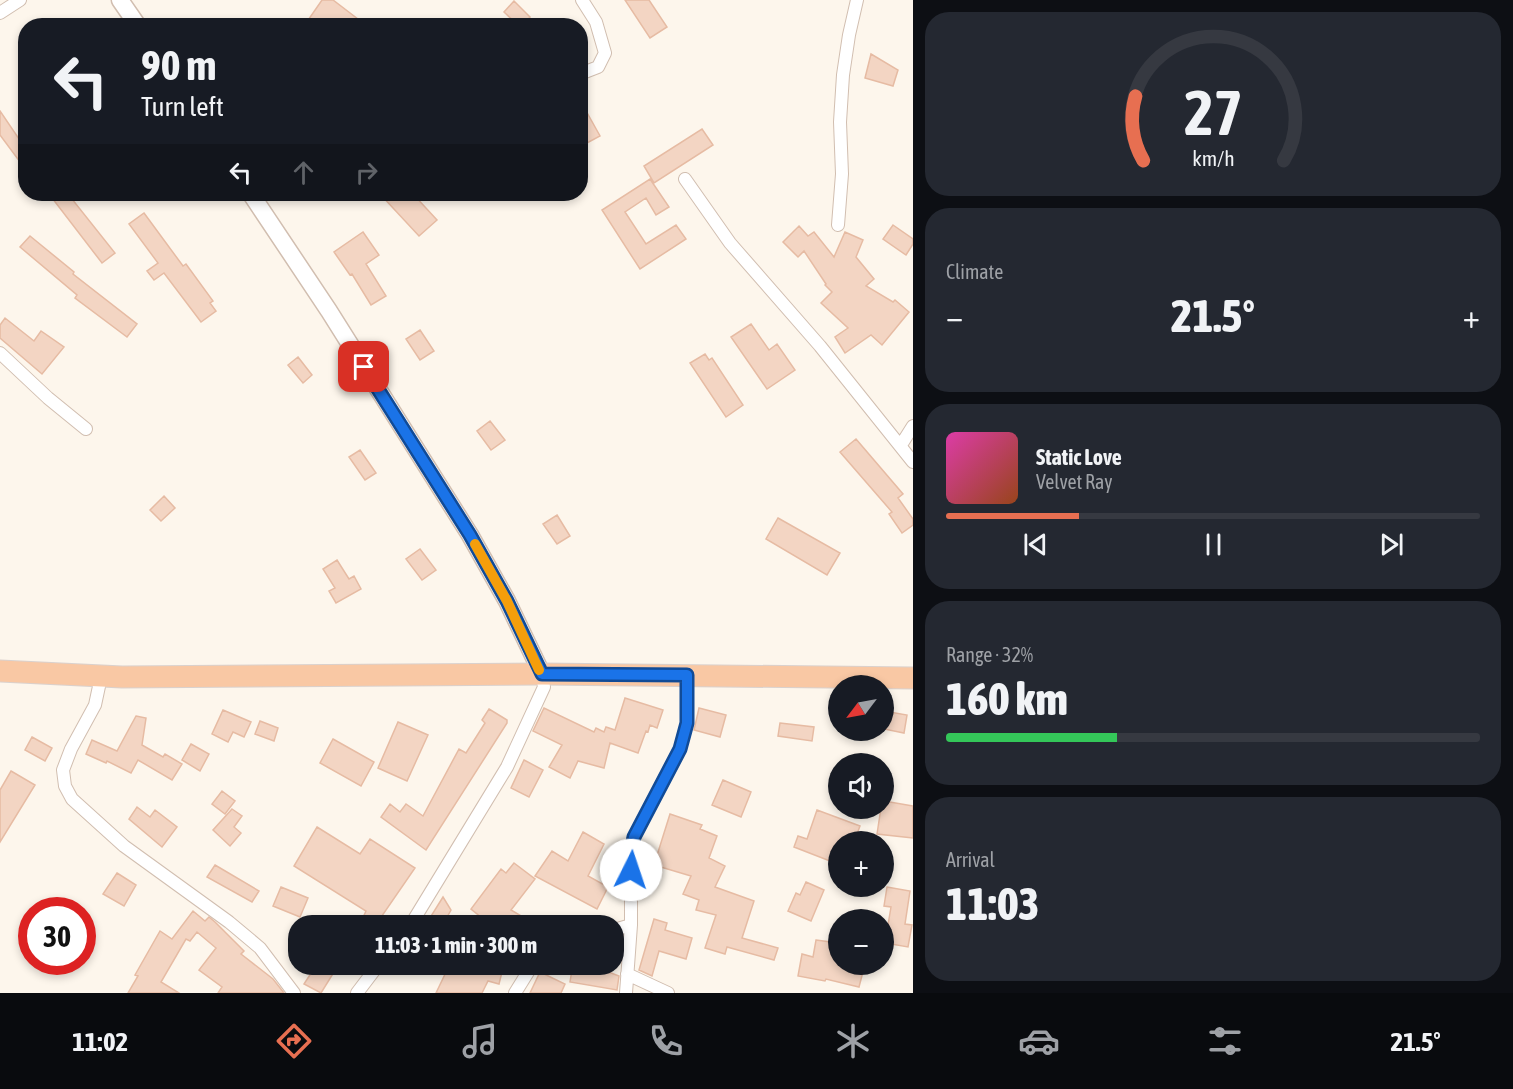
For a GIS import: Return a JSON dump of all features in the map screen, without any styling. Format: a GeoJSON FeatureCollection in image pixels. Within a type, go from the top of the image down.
{"type":"FeatureCollection","features":[{"type":"Feature","properties":{"kind":"highway"},"geometry":{"type":"LineString","coordinates":[[0,671],[101,677],[542,674],[913,678]]}},
{"type":"Feature","properties":{"kind":"street"},"geometry":{"type":"LineString","coordinates":[[0,13],[20,0]]}},
{"type":"Feature","properties":{"kind":"street"},"geometry":{"type":"LineString","coordinates":[[120,0],[132,18]]}},
{"type":"Feature","properties":{"kind":"street"},"geometry":{"type":"LineString","coordinates":[[582,0],[596,22],[604,53],[598,67],[588,71]]}},
{"type":"Feature","properties":{"kind":"street"},"geometry":{"type":"LineString","coordinates":[[838,225],[842,174],[840,122],[843,75],[857,0]]}},
{"type":"Feature","properties":{"kind":"street"},"geometry":{"type":"LineString","coordinates":[[685,179],[730,243],[806,328],[913,462]]}},
{"type":"Feature","properties":{"kind":"street"},"geometry":{"type":"LineString","coordinates":[[255,201],[329,311],[470,535],[507,601],[542,674],[544,687],[507,767],[417,915]]}},
{"type":"Feature","properties":{"kind":"street"},"geometry":{"type":"LineString","coordinates":[[0,353],[48,398],[86,429]]}},
{"type":"Feature","properties":{"kind":"street"},"geometry":{"type":"LineString","coordinates":[[901,445],[913,426]]}},
{"type":"Feature","properties":{"kind":"street"},"geometry":{"type":"LineString","coordinates":[[626,993],[631,925],[631,852],[634,837],[680,749],[687,723],[687,675]]}},
{"type":"Feature","properties":{"kind":"street"},"geometry":{"type":"LineString","coordinates":[[101,677],[95,705],[66,757],[63,770],[65,786],[72,799],[124,846],[229,922],[260,948],[294,993]]}},
{"type":"Feature","properties":{"kind":"street"},"geometry":{"type":"LineString","coordinates":[[624,927],[631,925]]}},
{"type":"Feature","properties":{"kind":"street"},"geometry":{"type":"LineString","coordinates":[[627,974],[668,993]]}},
{"type":"Feature","properties":{"kind":"street"},"geometry":{"type":"LineString","coordinates":[[357,993],[371,975]]}},
{"type":"Feature","properties":{"kind":"street"},"geometry":{"type":"LineString","coordinates":[[515,993],[526,975]]}},
{"type":"Feature","properties":{"kind":"building"},"geometry":{"type":"Polygon","coordinates":[[[322,0],[333,0],[357,18],[310,18],[322,0]]]}},
{"type":"Feature","properties":{"kind":"building"},"geometry":{"type":"Polygon","coordinates":[[[625,0],[649,0],[667,27],[650,38],[625,0]]]}},
{"type":"Feature","properties":{"kind":"building"},"geometry":{"type":"Polygon","coordinates":[[[514,1],[530,17],[510,18],[504,12],[514,1]]]}},
{"type":"Feature","properties":{"kind":"building"},"geometry":{"type":"Polygon","coordinates":[[[871,54],[898,70],[893,86],[865,78],[871,54]]]}},
{"type":"Feature","properties":{"kind":"building"},"geometry":{"type":"Polygon","coordinates":[[[0,111],[18,138],[18,159],[0,135],[0,111]]]}},
{"type":"Feature","properties":{"kind":"building"},"geometry":{"type":"Polygon","coordinates":[[[588,114],[600,136],[588,142],[588,114]]]}},
{"type":"Feature","properties":{"kind":"building"},"geometry":{"type":"Polygon","coordinates":[[[702,129],[713,145],[654,183],[644,166],[702,129]]]}},
{"type":"Feature","properties":{"kind":"building"},"geometry":{"type":"Polygon","coordinates":[[[650,179],[669,207],[656,215],[646,198],[625,212],[646,244],[676,225],[686,239],[640,269],[602,210],[650,179]]]}},
{"type":"Feature","properties":{"kind":"building"},"geometry":{"type":"Polygon","coordinates":[[[54,201],[74,201],[115,253],[102,263],[54,201]]]}},
{"type":"Feature","properties":{"kind":"building"},"geometry":{"type":"Polygon","coordinates":[[[386,201],[419,201],[437,220],[419,236],[386,201]]]}},
{"type":"Feature","properties":{"kind":"building"},"geometry":{"type":"Polygon","coordinates":[[[144,213],[183,266],[186,264],[213,301],[210,303],[216,311],[201,322],[164,273],[154,280],[147,271],[158,263],[129,224],[144,213]]]}},
{"type":"Feature","properties":{"kind":"building"},"geometry":{"type":"Polygon","coordinates":[[[893,225],[913,239],[913,244],[906,255],[883,239],[893,225]]]}},
{"type":"Feature","properties":{"kind":"building"},"geometry":{"type":"Polygon","coordinates":[[[799,226],[808,236],[814,232],[834,257],[845,232],[863,240],[856,257],[874,279],[866,286],[893,302],[895,300],[909,312],[882,345],[871,335],[845,353],[835,337],[848,328],[821,303],[832,292],[825,285],[804,251],[798,257],[783,242],[799,226]]]}},
{"type":"Feature","properties":{"kind":"building"},"geometry":{"type":"Polygon","coordinates":[[[363,232],[379,255],[366,264],[386,296],[371,305],[352,274],[350,275],[334,252],[363,232]]]}},
{"type":"Feature","properties":{"kind":"building"},"geometry":{"type":"Polygon","coordinates":[[[30,236],[74,272],[73,274],[137,324],[127,337],[75,298],[77,295],[20,247],[30,236]]]}},
{"type":"Feature","properties":{"kind":"building"},"geometry":{"type":"Polygon","coordinates":[[[5,318],[34,341],[41,331],[64,347],[42,374],[0,338],[0,325],[5,318]]]}},
{"type":"Feature","properties":{"kind":"building"},"geometry":{"type":"Polygon","coordinates":[[[751,324],[769,350],[777,344],[795,370],[767,389],[731,337],[751,324]]]}},
{"type":"Feature","properties":{"kind":"building"},"geometry":{"type":"Polygon","coordinates":[[[420,330],[434,351],[420,360],[406,339],[420,330]]]}},
{"type":"Feature","properties":{"kind":"building"},"geometry":{"type":"Polygon","coordinates":[[[705,354],[709,360],[712,358],[743,405],[726,417],[690,363],[705,354]]]}},
{"type":"Feature","properties":{"kind":"building"},"geometry":{"type":"Polygon","coordinates":[[[298,357],[312,375],[303,383],[288,365],[298,357]]]}},
{"type":"Feature","properties":{"kind":"building"},"geometry":{"type":"Polygon","coordinates":[[[490,421],[505,440],[491,450],[477,431],[490,421]]]}},
{"type":"Feature","properties":{"kind":"building"},"geometry":{"type":"Polygon","coordinates":[[[856,439],[903,494],[898,498],[913,519],[913,525],[902,533],[889,514],[892,512],[840,452],[856,439]]]}},
{"type":"Feature","properties":{"kind":"building"},"geometry":{"type":"Polygon","coordinates":[[[360,450],[376,473],[365,480],[349,457],[360,450]]]}},
{"type":"Feature","properties":{"kind":"building"},"geometry":{"type":"Polygon","coordinates":[[[164,496],[175,508],[161,521],[150,510],[164,496]]]}},
{"type":"Feature","properties":{"kind":"building"},"geometry":{"type":"Polygon","coordinates":[[[557,515],[570,536],[557,544],[543,524],[557,515]]]}},
{"type":"Feature","properties":{"kind":"building"},"geometry":{"type":"Polygon","coordinates":[[[778,518],[840,553],[827,575],[766,539],[778,518]]]}},
{"type":"Feature","properties":{"kind":"building"},"geometry":{"type":"Polygon","coordinates":[[[420,549],[436,570],[422,580],[406,559],[420,549]]]}},
{"type":"Feature","properties":{"kind":"building"},"geometry":{"type":"Polygon","coordinates":[[[337,560],[349,579],[354,576],[361,589],[336,603],[329,591],[335,588],[323,569],[337,560]]]}},
{"type":"Feature","properties":{"kind":"building"},"geometry":{"type":"Polygon","coordinates":[[[625,698],[663,710],[657,728],[650,725],[648,732],[646,731],[638,753],[610,743],[604,768],[578,761],[570,778],[549,767],[562,745],[533,731],[544,708],[594,732],[596,728],[604,732],[606,727],[615,730],[625,698]]]}},
{"type":"Feature","properties":{"kind":"building"},"geometry":{"type":"Polygon","coordinates":[[[699,708],[726,715],[720,737],[694,730],[699,708]]]}},
{"type":"Feature","properties":{"kind":"building"},"geometry":{"type":"Polygon","coordinates":[[[489,709],[507,720],[507,723],[426,850],[381,817],[390,804],[400,812],[406,804],[423,816],[459,749],[466,753],[485,723],[482,720],[489,709]]]}},
{"type":"Feature","properties":{"kind":"building"},"geometry":{"type":"Polygon","coordinates":[[[223,710],[251,722],[244,737],[233,732],[228,742],[212,734],[223,710]]]}},
{"type":"Feature","properties":{"kind":"building"},"geometry":{"type":"Polygon","coordinates":[[[894,713],[907,715],[904,733],[894,731],[894,713]]]}},
{"type":"Feature","properties":{"kind":"building"},"geometry":{"type":"Polygon","coordinates":[[[136,716],[146,718],[142,745],[163,757],[165,754],[182,764],[172,780],[138,760],[131,773],[86,754],[92,740],[117,751],[136,716]]]}},
{"type":"Feature","properties":{"kind":"building"},"geometry":{"type":"Polygon","coordinates":[[[260,721],[278,728],[274,741],[255,734],[260,721]]]}},
{"type":"Feature","properties":{"kind":"building"},"geometry":{"type":"Polygon","coordinates":[[[398,722],[428,735],[407,781],[378,768],[398,722]]]}},
{"type":"Feature","properties":{"kind":"building"},"geometry":{"type":"Polygon","coordinates":[[[780,723],[814,727],[812,741],[778,736],[780,723]]]}},
{"type":"Feature","properties":{"kind":"building"},"geometry":{"type":"Polygon","coordinates":[[[32,737],[52,748],[45,761],[25,750],[32,737]]]}},
{"type":"Feature","properties":{"kind":"building"},"geometry":{"type":"Polygon","coordinates":[[[333,739],[374,762],[361,786],[320,763],[333,739]]]}},
{"type":"Feature","properties":{"kind":"building"},"geometry":{"type":"Polygon","coordinates":[[[191,744],[209,754],[200,771],[182,760],[191,744]]]}},
{"type":"Feature","properties":{"kind":"building"},"geometry":{"type":"Polygon","coordinates":[[[524,760],[543,770],[529,797],[511,788],[524,760]]]}},
{"type":"Feature","properties":{"kind":"building"},"geometry":{"type":"Polygon","coordinates":[[[11,771],[35,785],[0,842],[0,790],[11,771]]]}},
{"type":"Feature","properties":{"kind":"building"},"geometry":{"type":"Polygon","coordinates":[[[723,780],[751,792],[741,817],[712,805],[723,780]]]}},
{"type":"Feature","properties":{"kind":"building"},"geometry":{"type":"Polygon","coordinates":[[[222,791],[235,801],[225,814],[212,804],[222,791]]]}},
{"type":"Feature","properties":{"kind":"building"},"geometry":{"type":"Polygon","coordinates":[[[894,803],[913,806],[913,838],[894,836],[894,831],[877,831],[879,819],[894,819],[894,803]]]}},
{"type":"Feature","properties":{"kind":"building"},"geometry":{"type":"Polygon","coordinates":[[[137,807],[150,817],[155,810],[177,827],[162,847],[129,819],[137,807]]]}},
{"type":"Feature","properties":{"kind":"building"},"geometry":{"type":"Polygon","coordinates":[[[232,809],[242,816],[234,827],[241,833],[230,846],[213,830],[232,809]]]}},
{"type":"Feature","properties":{"kind":"building"},"geometry":{"type":"Polygon","coordinates":[[[817,810],[828,814],[828,819],[841,819],[860,826],[858,831],[828,831],[828,860],[794,847],[798,836],[807,839],[817,810]]]}},
{"type":"Feature","properties":{"kind":"building"},"geometry":{"type":"Polygon","coordinates":[[[670,814],[702,825],[700,829],[717,836],[709,858],[725,866],[715,887],[754,901],[742,938],[778,948],[774,960],[727,947],[725,954],[705,948],[716,915],[696,910],[699,900],[683,894],[691,876],[654,865],[670,814]]]}},
{"type":"Feature","properties":{"kind":"building"},"geometry":{"type":"Polygon","coordinates":[[[317,827],[360,854],[370,839],[415,868],[383,915],[364,915],[366,911],[294,866],[317,827]]]}},
{"type":"Feature","properties":{"kind":"building"},"geometry":{"type":"Polygon","coordinates":[[[583,832],[604,844],[588,876],[608,887],[597,909],[535,876],[552,851],[568,861],[583,832]]]}},
{"type":"Feature","properties":{"kind":"building"},"geometry":{"type":"Polygon","coordinates":[[[514,863],[535,879],[511,910],[519,915],[478,915],[471,909],[501,869],[506,873],[514,863]]]}},
{"type":"Feature","properties":{"kind":"building"},"geometry":{"type":"Polygon","coordinates":[[[215,865],[259,891],[252,902],[207,877],[215,865]]]}},
{"type":"Feature","properties":{"kind":"building"},"geometry":{"type":"Polygon","coordinates":[[[117,873],[136,885],[124,906],[103,894],[117,873]]]}},
{"type":"Feature","properties":{"kind":"building"},"geometry":{"type":"Polygon","coordinates":[[[806,882],[824,890],[811,921],[788,911],[796,893],[800,895],[806,882]]]}},
{"type":"Feature","properties":{"kind":"building"},"geometry":{"type":"Polygon","coordinates":[[[281,887],[308,898],[301,915],[273,906],[281,887]]]}},
{"type":"Feature","properties":{"kind":"building"},"geometry":{"type":"Polygon","coordinates":[[[894,888],[910,891],[905,924],[912,925],[908,947],[894,945],[894,909],[884,906],[885,897],[894,897],[894,888]]]}},
{"type":"Feature","properties":{"kind":"building"},"geometry":{"type":"Polygon","coordinates":[[[443,897],[451,910],[448,915],[432,915],[443,897]]]}},
{"type":"Feature","properties":{"kind":"building"},"geometry":{"type":"Polygon","coordinates":[[[193,911],[205,921],[209,917],[215,922],[244,951],[241,954],[273,979],[284,993],[218,993],[222,987],[199,970],[216,948],[197,932],[190,941],[186,939],[161,982],[179,993],[128,993],[138,976],[135,975],[160,931],[172,939],[193,911]]]}},
{"type":"Feature","properties":{"kind":"building"},"geometry":{"type":"Polygon","coordinates":[[[654,919],[667,923],[665,930],[692,938],[686,959],[659,951],[652,976],[639,970],[654,919]]]}},
{"type":"Feature","properties":{"kind":"building"},"geometry":{"type":"Polygon","coordinates":[[[816,940],[828,942],[828,975],[862,975],[859,987],[826,979],[825,981],[798,976],[802,954],[813,957],[816,940]]]}},
{"type":"Feature","properties":{"kind":"building"},"geometry":{"type":"Polygon","coordinates":[[[310,975],[332,975],[321,993],[304,984],[310,975]]]}},
{"type":"Feature","properties":{"kind":"building"},"geometry":{"type":"Polygon","coordinates":[[[445,975],[501,975],[499,984],[488,981],[482,993],[436,993],[445,975]]]}},
{"type":"Feature","properties":{"kind":"building"},"geometry":{"type":"Polygon","coordinates":[[[539,975],[546,975],[565,984],[561,993],[530,993],[539,975]]]}},
{"type":"Feature","properties":{"kind":"building"},"geometry":{"type":"Polygon","coordinates":[[[571,975],[619,976],[617,990],[570,982],[571,975]]]}},
{"type":"Feature","properties":{"kind":"slow traffic"},"geometry":{"type":"LineString","coordinates":[[475,544],[507,601],[539,670]]}},
{"type":"Feature","properties":{"kind":"route"},"geometry":{"type":"LineString","coordinates":[[364,367],[470,535],[507,601],[542,674],[687,675],[687,723],[680,749],[634,837],[631,870]]}}]}
